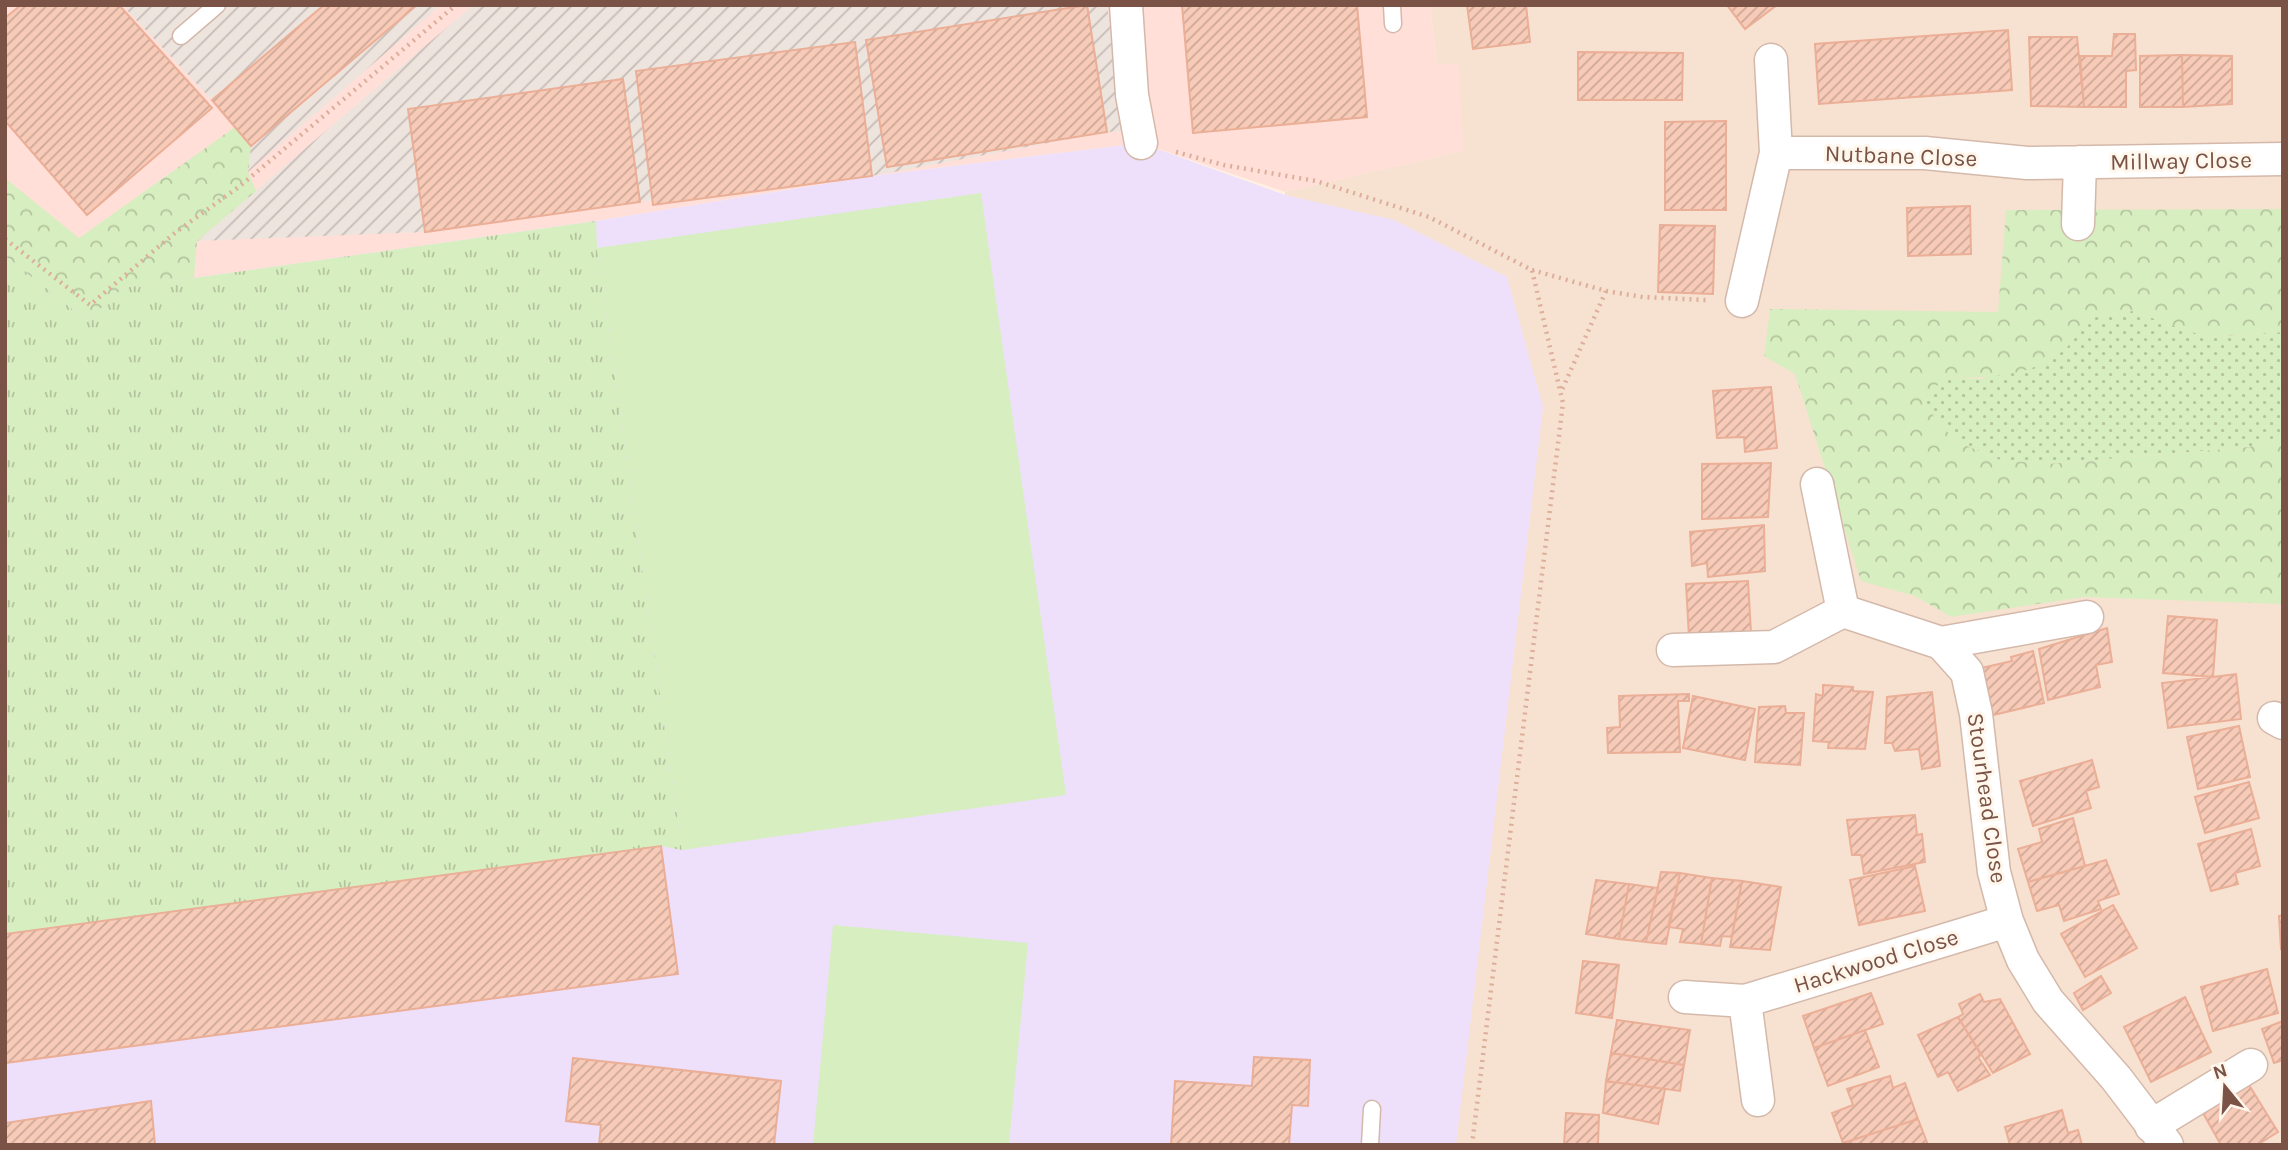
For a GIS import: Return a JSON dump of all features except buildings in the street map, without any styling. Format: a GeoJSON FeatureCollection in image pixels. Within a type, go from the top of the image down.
{"type":"FeatureCollection","features":[{"type":"Feature","properties":{"kind":"street"},"geometry":{"type":"LineString","coordinates":[[1126,5],[1132,95],[1141,143]]}},
{"type":"Feature","properties":{"kind":"street"},"geometry":{"type":"LineString","coordinates":[[1742,301],[1776,153],[1772,60]]}},
{"type":"Feature","properties":{"kind":"street","name":"Nutbane Close"},"geometry":{"type":"LineString","coordinates":[[1776,153],[1925,153],[2027,163]]}},
{"type":"Feature","properties":{"kind":"street","name":"Millway Close"},"geometry":{"type":"LineString","coordinates":[[2027,163],[2283,159]]}},
{"type":"Feature","properties":{"kind":"street","name":"Millway Close"},"geometry":{"type":"LineString","coordinates":[[2078,224],[2080,162]]}},
{"type":"Feature","properties":{"kind":"street"},"geometry":{"type":"LineString","coordinates":[[1816,484],[1843,611]]}},
{"type":"Feature","properties":{"kind":"street"},"geometry":{"type":"LineString","coordinates":[[1673,650],[1774,648],[1843,611],[1941,643],[2087,617]]}},
{"type":"Feature","properties":{"kind":"street","name":"Stourhead Close"},"geometry":{"type":"LineString","coordinates":[[1941,643],[1967,672],[1976,714],[1994,872],[2007,921],[2023,961],[2048,1001],[2116,1078],[2159,1135],[2251,1065]]}},
{"type":"Feature","properties":{"kind":"street","name":"Hackwood Close"},"geometry":{"type":"LineString","coordinates":[[1685,998],[1745,1001],[2007,921]]}},
{"type":"Feature","properties":{"kind":"street"},"geometry":{"type":"LineString","coordinates":[[1745,1001],[1758,1100]]}},
{"type":"Feature","properties":{"kind":"lane"},"geometry":{"type":"LineString","coordinates":[[181,36],[217,5]]}},
{"type":"Feature","properties":{"kind":"lane"},"geometry":{"type":"LineString","coordinates":[[1392,5],[1393,24]]}},
{"type":"Feature","properties":{"kind":"lane"},"geometry":{"type":"LineString","coordinates":[[1370,1145],[1373,1109]]}},
{"type":"Feature","properties":{"kind":"path"},"geometry":{"type":"LineString","coordinates":[[5,239],[90,305],[176,232],[240,187],[456,5]]}},
{"type":"Feature","properties":{"kind":"path"},"geometry":{"type":"LineString","coordinates":[[1141,143],[1224,165],[1316,181],[1429,217],[1532,270],[1606,291],[1643,297],[1742,301]]}},
{"type":"Feature","properties":{"kind":"path"},"geometry":{"type":"LineString","coordinates":[[1472,1145],[1563,403],[1532,270]]}},
{"type":"Feature","properties":{"kind":"path"},"geometry":{"type":"LineString","coordinates":[[1560,393],[1606,291]]}},
{"type":"Feature","properties":{"kind":"shaded area"},"geometry":{"type":"Polygon","coordinates":[[[5,5],[1430,5],[1437,63],[1459,65],[1463,151],[1285,192],[1141,143],[872,176],[596,221],[123,288],[87,321],[5,256],[5,5]]]}},
{"type":"Feature","properties":{"kind":"shaded area"},"geometry":{"type":"Polygon","coordinates":[[[122,5],[441,5],[248,172],[250,146],[212,100],[122,5]]]}},
{"type":"Feature","properties":{"kind":"shaded area"},"geometry":{"type":"Polygon","coordinates":[[[473,5],[1107,5],[1124,131],[872,176],[640,202],[425,232],[197,241],[473,5]]]}},
{"type":"Feature","properties":{"kind":"shaded area"},"geometry":{"type":"Polygon","coordinates":[[[1430,5],[2283,5],[2283,1145],[1103,1145],[1211,886],[1285,192],[1462,151],[1437,63],[1430,5]]]}},
{"type":"Feature","properties":{"kind":"shaded area"},"geometry":{"type":"Polygon","coordinates":[[[1141,143],[1285,195],[1394,220],[1507,277],[1543,407],[1456,1145],[5,1145],[5,256],[123,288],[596,221],[872,176],[1141,143]]]}},
{"type":"Feature","properties":{"kind":"green space"},"geometry":{"type":"Polygon","coordinates":[[[235,127],[251,146],[248,172],[256,191],[197,241],[194,278],[123,288],[87,321],[5,256],[5,178],[79,238],[235,127]]]}},
{"type":"Feature","properties":{"kind":"green space"},"geometry":{"type":"Polygon","coordinates":[[[981,193],[1066,795],[682,850],[597,248],[981,193]]]}},
{"type":"Feature","properties":{"kind":"green space"},"geometry":{"type":"Polygon","coordinates":[[[2283,209],[2283,332],[2207,337],[2132,311],[2091,317],[2067,347],[2040,365],[2009,374],[1944,377],[1923,403],[1955,441],[2000,460],[2048,464],[2250,447],[2283,435],[2283,604],[2084,597],[1951,617],[1915,596],[1861,581],[1795,374],[1764,356],[1770,309],[1998,312],[2006,210],[2283,209]]]}},
{"type":"Feature","properties":{"kind":"green space"},"geometry":{"type":"Polygon","coordinates":[[[596,221],[597,248],[682,850],[661,846],[5,934],[5,256],[87,321],[123,288],[596,221]]]}},
{"type":"Feature","properties":{"kind":"green space"},"geometry":{"type":"Polygon","coordinates":[[[2132,311],[2207,337],[2283,332],[2283,435],[2251,447],[2047,464],[2000,460],[1955,441],[1923,403],[1943,377],[1981,379],[2067,347],[2091,317],[2132,311]]]}},
{"type":"Feature","properties":{"kind":"green space"},"geometry":{"type":"Polygon","coordinates":[[[833,925],[1028,943],[1009,1145],[813,1145],[833,925]]]}}]}
